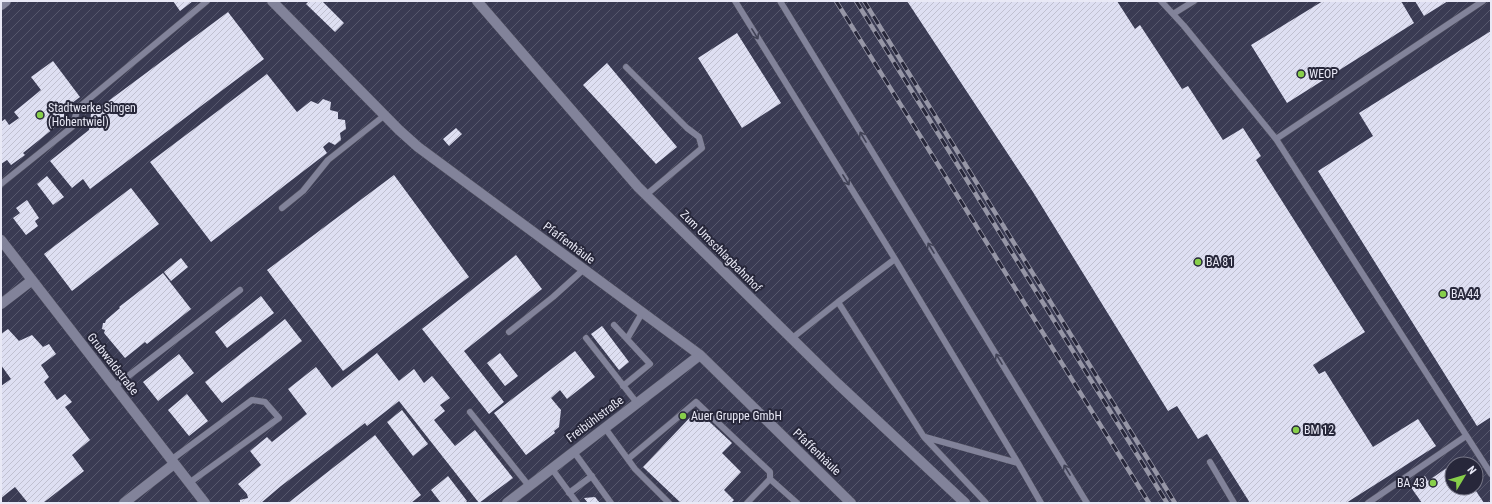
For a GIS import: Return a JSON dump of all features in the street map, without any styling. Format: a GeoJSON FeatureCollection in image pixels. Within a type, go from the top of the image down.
{"type":"FeatureCollection","features":[{"type":"Feature","properties":{"kind":"street"},"geometry":{"type":"LineString","coordinates":[[1,5],[6,1]]}},
{"type":"Feature","properties":{"kind":"street","name":"Pfaffenhäule"},"geometry":{"type":"LineString","coordinates":[[272,1],[418,147],[700,355],[852,503]]}},
{"type":"Feature","properties":{"kind":"street","name":"Zum Umschlagbahnhof"},"geometry":{"type":"LineString","coordinates":[[477,1],[646,195],[791,338],[965,503]]}},
{"type":"Feature","properties":{"kind":"street","name":"Grubwaldstraße"},"geometry":{"type":"LineString","coordinates":[[1,240],[31,281],[205,503]]}},
{"type":"Feature","properties":{"kind":"street"},"geometry":{"type":"LineString","coordinates":[[1,304],[31,281]]}},
{"type":"Feature","properties":{"kind":"street","name":"Freibühlstraße"},"geometry":{"type":"LineString","coordinates":[[507,503],[700,355]]}},
{"type":"Feature","properties":{"kind":"street"},"geometry":{"type":"LineString","coordinates":[[124,503],[173,462]]}},
{"type":"Feature","properties":{"kind":"lane"},"geometry":{"type":"LineString","coordinates":[[1,184],[72,127],[78,108],[207,1]]}},
{"type":"Feature","properties":{"kind":"lane"},"geometry":{"type":"LineString","coordinates":[[735,1],[895,259],[1041,503]]}},
{"type":"Feature","properties":{"kind":"lane"},"geometry":{"type":"LineString","coordinates":[[780,1],[1087,503]]}},
{"type":"Feature","properties":{"kind":"lane"},"geometry":{"type":"LineString","coordinates":[[1161,1],[1276,139],[1491,474]]}},
{"type":"Feature","properties":{"kind":"lane"},"geometry":{"type":"LineString","coordinates":[[1173,14],[1194,1]]}},
{"type":"Feature","properties":{"kind":"lane"},"geometry":{"type":"LineString","coordinates":[[1276,139],[1483,1]]}},
{"type":"Feature","properties":{"kind":"lane"},"geometry":{"type":"LineString","coordinates":[[626,67],[687,128],[700,137],[702,148],[646,195]]}},
{"type":"Feature","properties":{"kind":"lane"},"geometry":{"type":"LineString","coordinates":[[282,208],[303,191],[328,160],[385,115]]}},
{"type":"Feature","properties":{"kind":"lane"},"geometry":{"type":"LineString","coordinates":[[791,338],[895,259]]}},
{"type":"Feature","properties":{"kind":"lane"},"geometry":{"type":"LineString","coordinates":[[509,332],[553,298],[583,270]]}},
{"type":"Feature","properties":{"kind":"lane"},"geometry":{"type":"LineString","coordinates":[[114,387],[240,290]]}},
{"type":"Feature","properties":{"kind":"lane"},"geometry":{"type":"LineString","coordinates":[[838,302],[924,437],[986,503]]}},
{"type":"Feature","properties":{"kind":"lane"},"geometry":{"type":"LineString","coordinates":[[627,339],[642,313]]}},
{"type":"Feature","properties":{"kind":"lane"},"geometry":{"type":"LineString","coordinates":[[614,325],[650,364],[623,386]]}},
{"type":"Feature","properties":{"kind":"lane"},"geometry":{"type":"LineString","coordinates":[[586,338],[637,404]]}},
{"type":"Feature","properties":{"kind":"lane"},"geometry":{"type":"LineString","coordinates":[[173,462],[252,400],[265,402],[279,418],[189,483]]}},
{"type":"Feature","properties":{"kind":"lane"},"geometry":{"type":"LineString","coordinates":[[628,459],[696,402],[770,472],[770,479],[747,503]]}},
{"type":"Feature","properties":{"kind":"lane"},"geometry":{"type":"LineString","coordinates":[[470,412],[529,486]]}},
{"type":"Feature","properties":{"kind":"lane"},"geometry":{"type":"LineString","coordinates":[[605,428],[638,472],[669,503]]}},
{"type":"Feature","properties":{"kind":"lane"},"geometry":{"type":"LineString","coordinates":[[1368,503],[1466,436]]}},
{"type":"Feature","properties":{"kind":"lane"},"geometry":{"type":"LineString","coordinates":[[924,437],[1018,463]]}},
{"type":"Feature","properties":{"kind":"lane"},"geometry":{"type":"LineString","coordinates":[[574,452],[611,503]]}},
{"type":"Feature","properties":{"kind":"lane"},"geometry":{"type":"LineString","coordinates":[[1210,462],[1234,503]]}},
{"type":"Feature","properties":{"kind":"lane"},"geometry":{"type":"LineString","coordinates":[[552,469],[577,503]]}},
{"type":"Feature","properties":{"kind":"lane"},"geometry":{"type":"LineString","coordinates":[[569,493],[592,476]]}},
{"type":"Feature","properties":{"kind":"lane"},"geometry":{"type":"LineString","coordinates":[[770,479],[797,503]]}},
{"type":"Feature","properties":{"kind":"shaded area"},"geometry":{"type":"Polygon","coordinates":[[[1,1],[1491,1],[1491,503],[1,503],[1,1]]]}},
{"type":"Feature","properties":{"kind":"building"},"geometry":{"type":"Polygon","coordinates":[[[173,1],[193,1],[180,11],[173,1]]]}},
{"type":"Feature","properties":{"kind":"building"},"geometry":{"type":"Polygon","coordinates":[[[309,1],[322,1],[344,23],[335,32],[306,4],[309,1]]]}},
{"type":"Feature","properties":{"kind":"building","name":"BA 81"},"geometry":{"type":"Polygon","coordinates":[[[907,1],[1117,1],[1135,29],[1140,25],[1182,89],[1188,86],[1223,140],[1243,128],[1261,156],[1256,160],[1365,332],[1313,365],[1319,374],[1325,371],[1373,447],[1418,419],[1436,446],[1346,503],[1250,503],[1207,434],[1198,439],[1177,406],[1168,411],[1033,192],[907,1]]]}},
{"type":"Feature","properties":{"kind":"building","name":"WEOP"},"geometry":{"type":"Polygon","coordinates":[[[1323,1],[1401,1],[1414,23],[1287,103],[1251,45],[1323,1]]]}},
{"type":"Feature","properties":{"kind":"building"},"geometry":{"type":"Polygon","coordinates":[[[1415,1],[1448,1],[1424,16],[1415,1]]]}},
{"type":"Feature","properties":{"kind":"building"},"geometry":{"type":"Polygon","coordinates":[[[228,12],[264,59],[90,189],[83,179],[72,188],[50,161],[89,130],[91,114],[228,12]]]}},
{"type":"Feature","properties":{"kind":"building","name":"BA 44"},"geometry":{"type":"Polygon","coordinates":[[[1491,31],[1491,417],[1477,426],[1318,171],[1373,136],[1359,113],[1491,31]]]}},
{"type":"Feature","properties":{"kind":"building"},"geometry":{"type":"Polygon","coordinates":[[[737,33],[781,103],[742,128],[698,58],[737,33]]]}},
{"type":"Feature","properties":{"kind":"building","name":"Stadtwerke Singen (Hohentwiel)"},"geometry":{"type":"Polygon","coordinates":[[[53,61],[80,97],[64,109],[64,120],[23,153],[25,155],[11,165],[7,160],[1,164],[1,122],[5,119],[9,125],[19,118],[14,112],[41,90],[31,77],[53,61]]]}},
{"type":"Feature","properties":{"kind":"building"},"geometry":{"type":"Polygon","coordinates":[[[607,63],[677,147],[656,164],[583,85],[607,63]]]}},
{"type":"Feature","properties":{"kind":"building"},"geometry":{"type":"Polygon","coordinates":[[[267,74],[297,112],[311,101],[318,104],[323,99],[331,102],[330,110],[338,112],[338,119],[345,120],[346,129],[340,133],[341,140],[335,145],[329,142],[323,147],[327,153],[211,242],[150,162],[267,74]]]}},
{"type":"Feature","properties":{"kind":"building"},"geometry":{"type":"Polygon","coordinates":[[[456,128],[462,134],[449,146],[443,139],[456,128]]]}},
{"type":"Feature","properties":{"kind":"building"},"geometry":{"type":"Polygon","coordinates":[[[394,175],[469,277],[343,371],[267,270],[394,175]]]}},
{"type":"Feature","properties":{"kind":"building"},"geometry":{"type":"Polygon","coordinates":[[[47,176],[64,197],[53,205],[37,184],[47,176]]]}},
{"type":"Feature","properties":{"kind":"building"},"geometry":{"type":"Polygon","coordinates":[[[131,188],[159,224],[72,291],[44,254],[131,188]]]}},
{"type":"Feature","properties":{"kind":"building"},"geometry":{"type":"Polygon","coordinates":[[[27,200],[39,218],[35,221],[38,226],[26,235],[13,218],[20,213],[16,208],[27,200]]]}},
{"type":"Feature","properties":{"kind":"building"},"geometry":{"type":"Polygon","coordinates":[[[516,255],[542,289],[464,351],[504,402],[489,414],[422,329],[516,255]]]}},
{"type":"Feature","properties":{"kind":"building"},"geometry":{"type":"Polygon","coordinates":[[[181,258],[188,267],[171,281],[164,272],[181,258]]]}},
{"type":"Feature","properties":{"kind":"building"},"geometry":{"type":"Polygon","coordinates":[[[163,273],[191,309],[147,344],[145,342],[125,358],[104,333],[105,330],[102,329],[103,323],[105,323],[106,320],[120,308],[119,307],[163,273]]]}},
{"type":"Feature","properties":{"kind":"building"},"geometry":{"type":"Polygon","coordinates":[[[261,296],[274,313],[227,348],[215,332],[261,296]]]}},
{"type":"Feature","properties":{"kind":"building"},"geometry":{"type":"Polygon","coordinates":[[[285,319],[302,341],[222,403],[205,382],[285,319]]]}},
{"type":"Feature","properties":{"kind":"building"},"geometry":{"type":"Polygon","coordinates":[[[602,326],[629,362],[619,370],[591,334],[602,326]]]}},
{"type":"Feature","properties":{"kind":"building"},"geometry":{"type":"Polygon","coordinates":[[[8,329],[19,341],[32,335],[43,347],[49,344],[56,354],[41,365],[49,377],[44,382],[57,400],[65,394],[72,402],[65,407],[90,440],[72,455],[84,471],[43,503],[28,503],[15,487],[1,498],[1,386],[11,379],[1,365],[1,334],[8,329]]]}},
{"type":"Feature","properties":{"kind":"building"},"geometry":{"type":"Polygon","coordinates":[[[575,351],[595,377],[567,399],[560,390],[551,398],[561,410],[559,427],[554,431],[555,433],[526,455],[494,413],[575,351]]]}},
{"type":"Feature","properties":{"kind":"building"},"geometry":{"type":"Polygon","coordinates":[[[377,353],[399,381],[414,369],[424,383],[432,376],[450,398],[440,405],[445,411],[434,420],[455,446],[475,430],[513,478],[479,503],[399,401],[367,426],[365,423],[281,486],[261,503],[240,503],[240,500],[248,498],[247,494],[238,484],[261,465],[250,451],[267,437],[272,442],[307,414],[288,389],[316,367],[332,388],[377,353]]]}},
{"type":"Feature","properties":{"kind":"building"},"geometry":{"type":"Polygon","coordinates":[[[500,353],[518,376],[505,386],[487,363],[500,353]]]}},
{"type":"Feature","properties":{"kind":"building"},"geometry":{"type":"Polygon","coordinates":[[[179,354],[194,373],[158,401],[143,382],[179,354]]]}},
{"type":"Feature","properties":{"kind":"building"},"geometry":{"type":"Polygon","coordinates":[[[187,394],[208,421],[189,436],[168,410],[187,394]]]}},
{"type":"Feature","properties":{"kind":"building"},"geometry":{"type":"Polygon","coordinates":[[[402,410],[428,444],[413,456],[387,422],[402,410]]]}},
{"type":"Feature","properties":{"kind":"building"},"geometry":{"type":"Polygon","coordinates":[[[697,410],[732,443],[722,453],[741,472],[724,490],[734,500],[731,503],[681,503],[643,467],[697,410]]]}},
{"type":"Feature","properties":{"kind":"building"},"geometry":{"type":"Polygon","coordinates":[[[375,435],[421,495],[411,503],[288,503],[375,435]]]}},
{"type":"Feature","properties":{"kind":"building","name":"BA 43"},"geometry":{"type":"Polygon","coordinates":[[[1444,470],[1444,496],[1479,496],[1484,503],[1422,503],[1410,486],[1425,476],[1428,481],[1444,470]]]}},
{"type":"Feature","properties":{"kind":"building"},"geometry":{"type":"Polygon","coordinates":[[[448,476],[467,501],[465,503],[441,503],[431,490],[448,476]]]}},
{"type":"Feature","properties":{"kind":"building"},"geometry":{"type":"Polygon","coordinates":[[[595,497],[600,503],[588,503],[584,498],[595,497]]]}},
{"type":"Feature","properties":{"kind":"railway"},"geometry":{"type":"LineString","coordinates":[[836,1],[1149,503]]}},
{"type":"Feature","properties":{"kind":"railway"},"geometry":{"type":"LineString","coordinates":[[856,1],[1167,503]]}},
{"type":"Feature","properties":{"kind":"railway"},"geometry":{"type":"LineString","coordinates":[[864,1],[1175,503]]}},
{"type":"Feature","properties":{"kind":"place","name":"WEOP"},"geometry":{"type":"Point","coordinates":[1301,74]}},
{"type":"Feature","properties":{"kind":"place","name":"Stadtwerke Singen (Hohentwiel)"},"geometry":{"type":"Point","coordinates":[40,115]}},
{"type":"Feature","properties":{"kind":"place","name":"BA 81"},"geometry":{"type":"Point","coordinates":[1198,262]}},
{"type":"Feature","properties":{"kind":"place","name":"BA 44"},"geometry":{"type":"Point","coordinates":[1443,294]}},
{"type":"Feature","properties":{"kind":"place","name":"Auer Gruppe GmbH"},"geometry":{"type":"Point","coordinates":[683,416]}},
{"type":"Feature","properties":{"kind":"place","name":"BM 12"},"geometry":{"type":"Point","coordinates":[1296,430]}},
{"type":"Feature","properties":{"kind":"place","name":"BA 43"},"geometry":{"type":"Point","coordinates":[1433,483]}}]}
